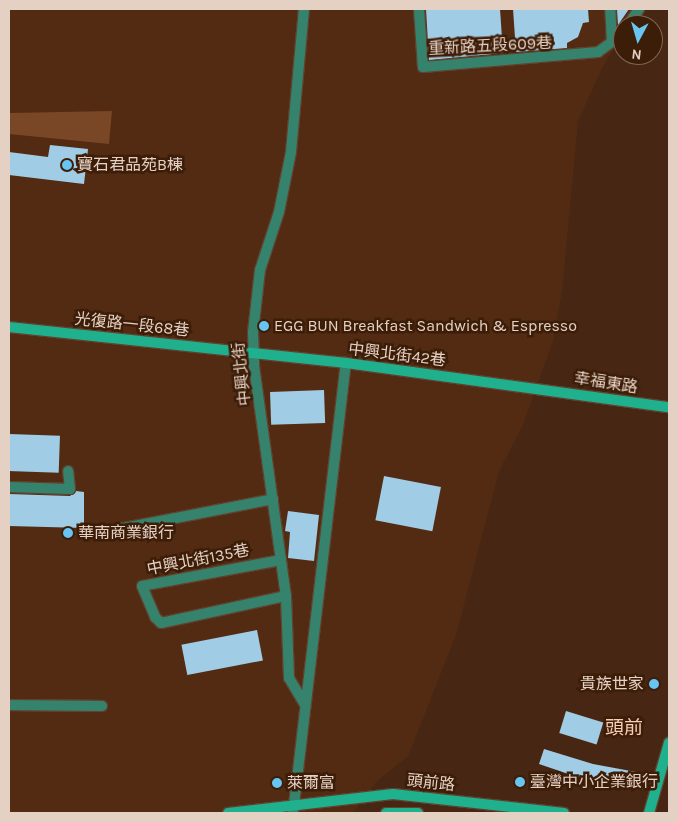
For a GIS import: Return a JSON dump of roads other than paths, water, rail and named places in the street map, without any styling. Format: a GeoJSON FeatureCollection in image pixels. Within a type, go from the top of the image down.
{"type":"FeatureCollection","features":[{"type":"Feature","properties":{"kind":"street","name":"中興北街"},"geometry":{"type":"LineString","coordinates":[[304,9],[291,152],[279,212],[260,270],[253,353],[286,596],[289,678],[306,705]]}},
{"type":"Feature","properties":{"kind":"street","name":"重新路五段609巷"},"geometry":{"type":"LineString","coordinates":[[418,9],[423,68],[589,54],[612,42]]}},
{"type":"Feature","properties":{"kind":"street"},"geometry":{"type":"LineString","coordinates":[[610,9],[612,42]]}},
{"type":"Feature","properties":{"kind":"street","name":"光復路一段68巷"},"geometry":{"type":"LineString","coordinates":[[9,327],[253,353]]}},
{"type":"Feature","properties":{"kind":"street","name":"中興北街42巷"},"geometry":{"type":"LineString","coordinates":[[253,353],[538,387]]}},
{"type":"Feature","properties":{"kind":"street"},"geometry":{"type":"LineString","coordinates":[[294,809],[346,363]]}},
{"type":"Feature","properties":{"kind":"street","name":"幸福東路"},"geometry":{"type":"LineString","coordinates":[[538,387],[669,407]]}},
{"type":"Feature","properties":{"kind":"street"},"geometry":{"type":"LineString","coordinates":[[9,486],[70,489],[68,471]]}},
{"type":"Feature","properties":{"kind":"street"},"geometry":{"type":"LineString","coordinates":[[119,529],[273,499]]}},
{"type":"Feature","properties":{"kind":"street","name":"中興北街135巷"},"geometry":{"type":"LineString","coordinates":[[281,560],[142,586],[154,617],[161,623],[286,596]]}},
{"type":"Feature","properties":{"kind":"street"},"geometry":{"type":"LineString","coordinates":[[9,705],[102,706]]}},
{"type":"Feature","properties":{"kind":"street"},"geometry":{"type":"LineString","coordinates":[[649,813],[669,743]]}},
{"type":"Feature","properties":{"kind":"street","name":"頭前路"},"geometry":{"type":"LineString","coordinates":[[228,813],[294,809],[393,794],[564,813]]}},
{"type":"Feature","properties":{"kind":"street","name":"頭前路"},"geometry":{"type":"LineString","coordinates":[[386,813],[418,813]]}},
{"type":"Feature","properties":{"kind":"place","name":"寶石君品苑B棟"},"geometry":{"type":"Point","coordinates":[67,165]}},
{"type":"Feature","properties":{"kind":"place","name":"EGG BUN Breakfast Sandwich & Espresso"},"geometry":{"type":"Point","coordinates":[264,326]}},
{"type":"Feature","properties":{"kind":"place","name":"華南商業銀行"},"geometry":{"type":"Point","coordinates":[68,533]}},
{"type":"Feature","properties":{"kind":"place","name":"貴族世家"},"geometry":{"type":"Point","coordinates":[654,684]}},
{"type":"Feature","properties":{"kind":"place","name":"臺灣中小企業銀行"},"geometry":{"type":"Point","coordinates":[520,782]}},
{"type":"Feature","properties":{"kind":"place","name":"萊爾富"},"geometry":{"type":"Point","coordinates":[277,783]}},
{"type":"Feature","properties":{"kind":"district","name":"頭前"},"geometry":{"type":"Point","coordinates":[624,729]}}]}
